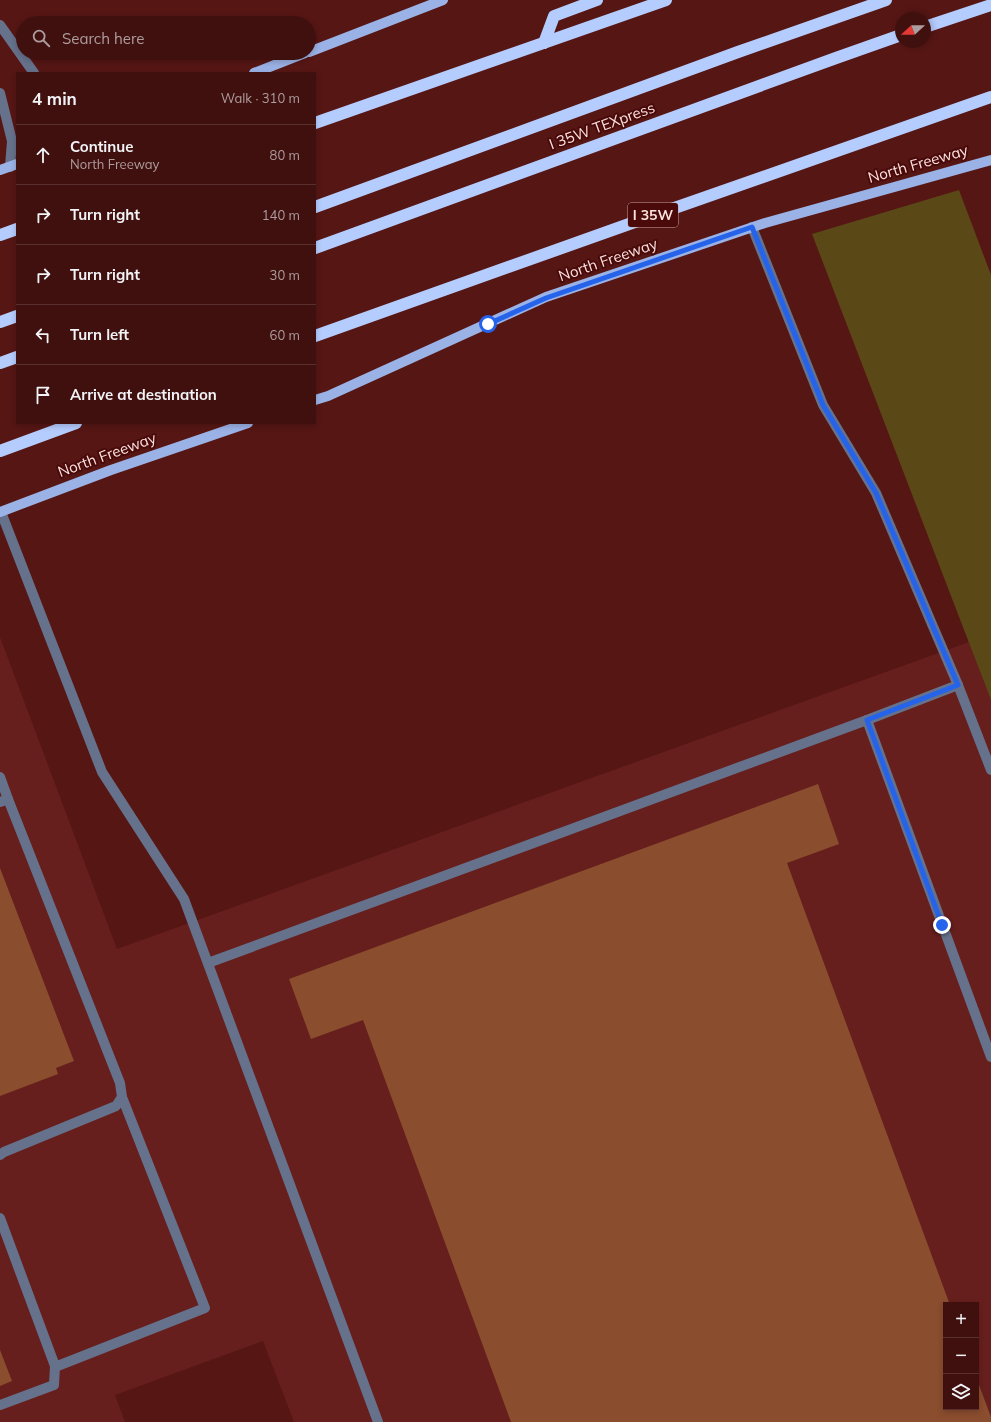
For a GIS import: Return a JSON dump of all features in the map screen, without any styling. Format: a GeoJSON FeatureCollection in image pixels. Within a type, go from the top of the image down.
{"type":"FeatureCollection","features":[{"type":"Feature","properties":{"kind":"highway"},"geometry":{"type":"LineString","coordinates":[[544,43],[554,16],[597,0]]}},
{"type":"Feature","properties":{"kind":"highway"},"geometry":{"type":"LineString","coordinates":[[316,123],[666,0]]}},
{"type":"Feature","properties":{"kind":"highway","name":"I 35W TEXpress"},"geometry":{"type":"LineString","coordinates":[[316,207],[738,52],[886,0]]}},
{"type":"Feature","properties":{"kind":"highway"},"geometry":{"type":"LineString","coordinates":[[931,25],[991,5]]}},
{"type":"Feature","properties":{"kind":"highway","name":"I 35W TEXpress"},"geometry":{"type":"LineString","coordinates":[[316,248],[821,63],[895,38]]}},
{"type":"Feature","properties":{"kind":"highway","name":"North Freeway"},"geometry":{"type":"LineString","coordinates":[[316,336],[646,218],[991,98]]}},
{"type":"Feature","properties":{"kind":"highway"},"geometry":{"type":"LineString","coordinates":[[0,235],[16,229]]}},
{"type":"Feature","properties":{"kind":"highway"},"geometry":{"type":"LineString","coordinates":[[0,322],[16,316]]}},
{"type":"Feature","properties":{"kind":"highway"},"geometry":{"type":"LineString","coordinates":[[0,363],[16,357]]}},
{"type":"Feature","properties":{"kind":"highway"},"geometry":{"type":"LineString","coordinates":[[0,451],[73,424]]}},
{"type":"Feature","properties":{"kind":"main road"},"geometry":{"type":"LineString","coordinates":[[316,49],[438,1]]}},
{"type":"Feature","properties":{"kind":"main road"},"geometry":{"type":"LineString","coordinates":[[257,72],[288,60]]}},
{"type":"Feature","properties":{"kind":"main road","name":"North Freeway"},"geometry":{"type":"LineString","coordinates":[[316,400],[328,396],[546,298],[752,227],[991,160]]}},
{"type":"Feature","properties":{"kind":"main road"},"geometry":{"type":"LineString","coordinates":[[0,170],[13,165]]}},
{"type":"Feature","properties":{"kind":"main road","name":"North Freeway"},"geometry":{"type":"LineString","coordinates":[[0,512],[111,470],[245,424]]}},
{"type":"Feature","properties":{"kind":"street"},"geometry":{"type":"LineString","coordinates":[[0,25],[16,48]]}},
{"type":"Feature","properties":{"kind":"street"},"geometry":{"type":"LineString","coordinates":[[25,60],[33,72]]}},
{"type":"Feature","properties":{"kind":"street"},"geometry":{"type":"LineString","coordinates":[[0,93],[12,141],[13,165]]}},
{"type":"Feature","properties":{"kind":"street"},"geometry":{"type":"LineString","coordinates":[[752,227],[823,405],[876,493],[958,685],[991,770]]}},
{"type":"Feature","properties":{"kind":"street"},"geometry":{"type":"LineString","coordinates":[[0,512],[102,772],[184,899],[378,1422]]}},
{"type":"Feature","properties":{"kind":"street"},"geometry":{"type":"LineString","coordinates":[[208,963],[958,685]]}},
{"type":"Feature","properties":{"kind":"street"},"geometry":{"type":"LineString","coordinates":[[867,720],[991,1057]]}},
{"type":"Feature","properties":{"kind":"street"},"geometry":{"type":"LineString","coordinates":[[0,777],[4,800],[120,1083],[122,1097],[205,1308],[55,1367]]}},
{"type":"Feature","properties":{"kind":"street"},"geometry":{"type":"LineString","coordinates":[[0,1155],[4,1152],[116,1106],[122,1097]]}},
{"type":"Feature","properties":{"kind":"street"},"geometry":{"type":"LineString","coordinates":[[0,1218],[55,1367],[54,1385],[0,1405]]}},
{"type":"Feature","properties":{"kind":"shaded area"},"geometry":{"type":"Polygon","coordinates":[[[959,190],[991,275],[991,700],[812,234],[959,190]]]}},
{"type":"Feature","properties":{"kind":"shaded area"},"geometry":{"type":"Polygon","coordinates":[[[0,637],[117,949],[969,642],[991,700],[991,1422],[294,1422],[263,1341],[115,1395],[125,1422],[0,1422],[0,637]]]}},
{"type":"Feature","properties":{"kind":"building"},"geometry":{"type":"Polygon","coordinates":[[[818,784],[839,844],[787,863],[949,1302],[943,1302],[943,1410],[979,1410],[979,1385],[991,1417],[991,1422],[511,1422],[363,1020],[311,1039],[289,979],[818,784]]]}},
{"type":"Feature","properties":{"kind":"building"},"geometry":{"type":"Polygon","coordinates":[[[0,868],[74,1061],[56,1068],[58,1074],[0,1096],[0,868]]]}},
{"type":"Feature","properties":{"kind":"building"},"geometry":{"type":"Polygon","coordinates":[[[0,1350],[12,1381],[0,1386],[0,1350]]]}},
{"type":"Feature","properties":{"kind":"route"},"geometry":{"type":"LineString","coordinates":[[488,324],[546,298],[752,227],[823,405],[876,493],[958,685],[867,720],[942,925]]}}]}
